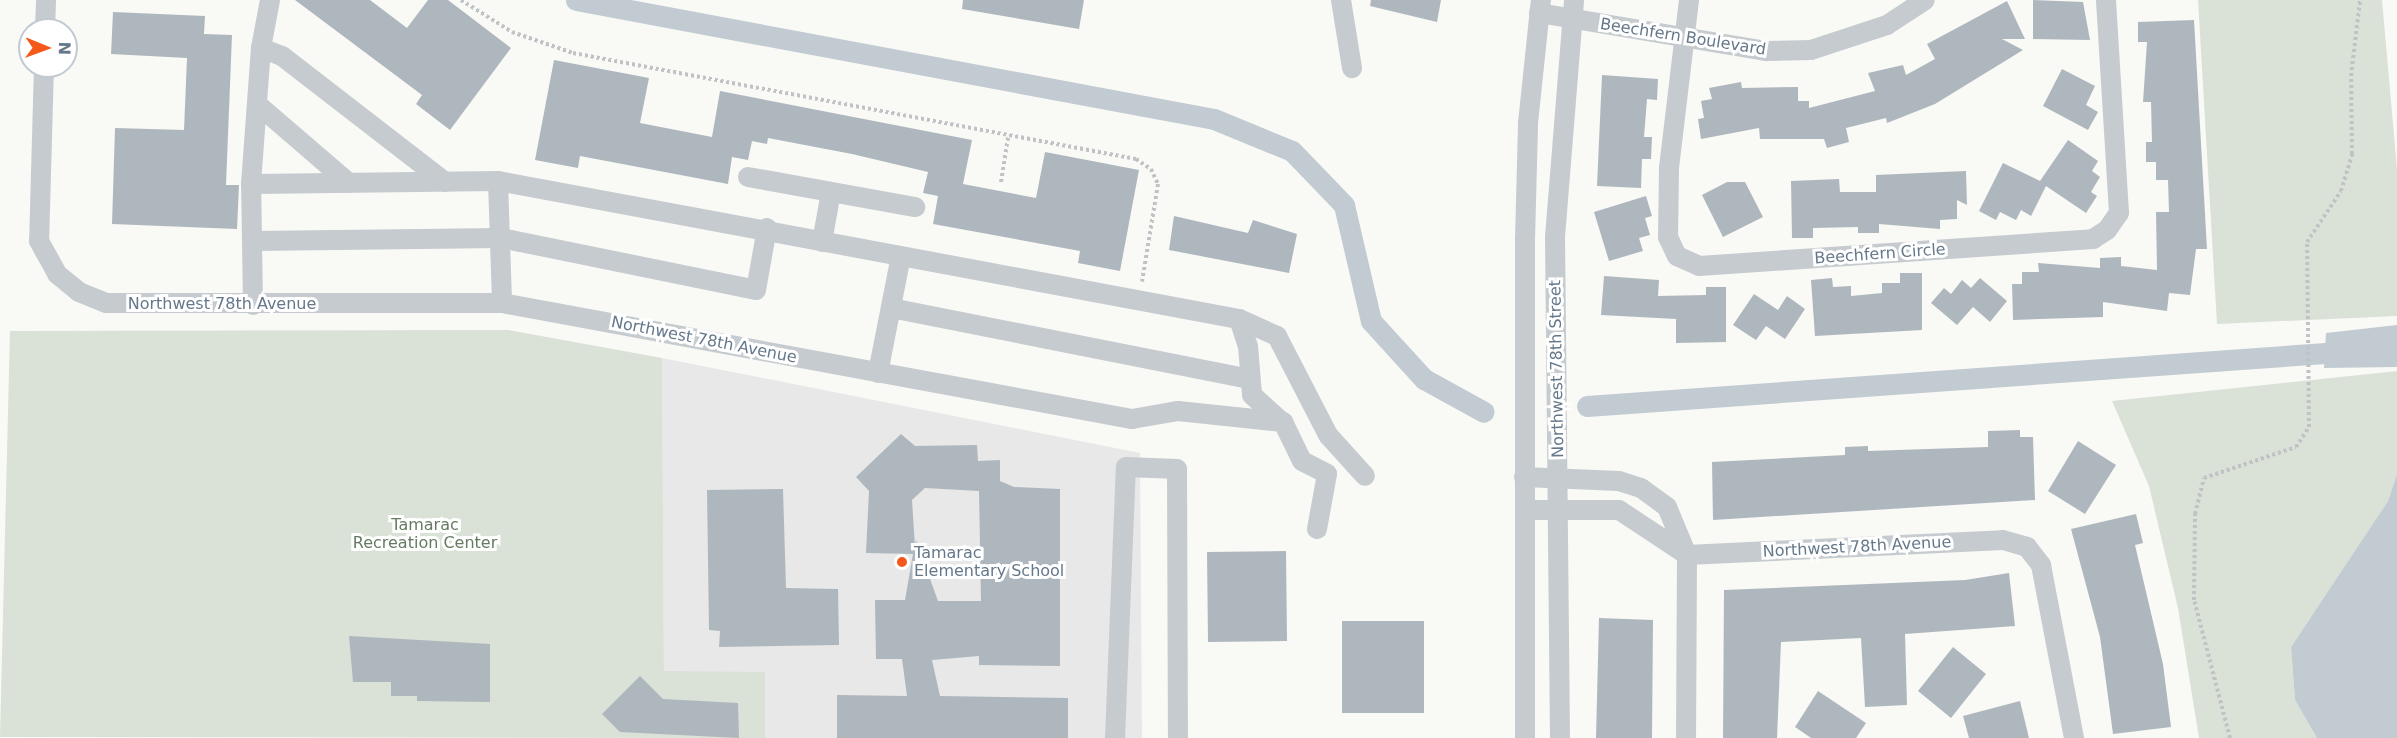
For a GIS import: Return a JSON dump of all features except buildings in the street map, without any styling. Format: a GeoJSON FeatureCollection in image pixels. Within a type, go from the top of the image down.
{"type":"FeatureCollection","features":[{"type":"Feature","properties":{"kind":"street"},"geometry":{"type":"LineString","coordinates":[[45,18],[46,0]]}},
{"type":"Feature","properties":{"kind":"street"},"geometry":{"type":"LineString","coordinates":[[253,305],[251,184],[261,48],[270,0]]}},
{"type":"Feature","properties":{"kind":"street"},"geometry":{"type":"LineString","coordinates":[[1341,0],[1350,28],[1352,68]]}},
{"type":"Feature","properties":{"kind":"street","name":"Beechfern Circle"},"geometry":{"type":"LineString","coordinates":[[1689,0],[1681,39],[1668,237],[1677,256],[1699,266],[2093,239],[2119,213],[2106,0]]}},
{"type":"Feature","properties":{"kind":"street","name":"Beechfern Boulevard"},"geometry":{"type":"LineString","coordinates":[[1540,7],[1572,9],[1681,39],[1767,51],[1811,50],[1887,25],[1924,0]]}},
{"type":"Feature","properties":{"kind":"street","name":"Northwest 78th Street"},"geometry":{"type":"LineString","coordinates":[[1525,738],[1526,182],[1540,7]]}},
{"type":"Feature","properties":{"kind":"street","name":"Northwest 78th Street"},"geometry":{"type":"LineString","coordinates":[[1560,738],[1555,237],[1572,9]]}},
{"type":"Feature","properties":{"kind":"street"},"geometry":{"type":"LineString","coordinates":[[261,48],[282,56],[445,182]]}},
{"type":"Feature","properties":{"kind":"street","name":"Northwest 78th Avenue"},"geometry":{"type":"LineString","coordinates":[[44,78],[39,240],[57,274],[79,292],[106,303],[253,305],[502,303],[1132,419],[1178,411],[1283,422]]}},
{"type":"Feature","properties":{"kind":"street"},"geometry":{"type":"LineString","coordinates":[[256,104],[349,183]]}},
{"type":"Feature","properties":{"kind":"street"},"geometry":{"type":"LineString","coordinates":[[748,177],[915,207]]}},
{"type":"Feature","properties":{"kind":"street"},"geometry":{"type":"LineString","coordinates":[[251,184],[498,181],[767,228],[822,242],[1239,319],[1277,336],[1328,435],[1365,476]]}},
{"type":"Feature","properties":{"kind":"street"},"geometry":{"type":"LineString","coordinates":[[498,181],[502,303]]}},
{"type":"Feature","properties":{"kind":"street"},"geometry":{"type":"LineString","coordinates":[[822,242],[831,192]]}},
{"type":"Feature","properties":{"kind":"street"},"geometry":{"type":"LineString","coordinates":[[252,241],[501,238],[756,290],[767,228]]}},
{"type":"Feature","properties":{"kind":"street"},"geometry":{"type":"LineString","coordinates":[[878,373],[901,256]]}},
{"type":"Feature","properties":{"kind":"street"},"geometry":{"type":"LineString","coordinates":[[891,308],[1249,379]]}},
{"type":"Feature","properties":{"kind":"street"},"geometry":{"type":"LineString","coordinates":[[1239,319],[1248,346],[1252,395],[1283,422],[1302,461],[1327,474],[1317,530]]}},
{"type":"Feature","properties":{"kind":"street"},"geometry":{"type":"LineString","coordinates":[[1114,734],[1125,467],[1177,469],[1178,738]]}},
{"type":"Feature","properties":{"kind":"street"},"geometry":{"type":"LineString","coordinates":[[1524,477],[1557,477],[1641,488],[1667,507],[1687,555],[1686,738]]}},
{"type":"Feature","properties":{"kind":"street"},"geometry":{"type":"LineString","coordinates":[[1525,510],[1619,510],[1687,555]]}},
{"type":"Feature","properties":{"kind":"street","name":"Northwest 78th Avenue"},"geometry":{"type":"LineString","coordinates":[[1687,555],[2004,540],[2027,547],[2041,565],[2074,738]]}},
{"type":"Feature","properties":{"kind":"path"},"geometry":{"type":"LineString","coordinates":[[461,0],[512,32],[573,53],[1008,138],[1136,159],[1157,176],[1139,300]]}},
{"type":"Feature","properties":{"kind":"path"},"geometry":{"type":"LineString","coordinates":[[2230,738],[2194,600],[2195,514],[2204,478],[2296,447],[2309,427],[2306,320],[2307,242],[2341,191],[2352,154],[2350,76],[2360,0]]}},
{"type":"Feature","properties":{"kind":"path"},"geometry":{"type":"LineString","coordinates":[[1001,182],[1008,138]]}},
{"type":"Feature","properties":{"kind":"shaded area"},"geometry":{"type":"Polygon","coordinates":[[[2397,325],[2397,367],[2324,368],[2326,333],[2397,325]]]}},
{"type":"Feature","properties":{"kind":"shaded area","name":"Tamarac Elementary School"},"geometry":{"type":"Polygon","coordinates":[[[662,358],[1140,453],[1142,738],[765,738],[765,672],[664,672],[662,358]]]}},
{"type":"Feature","properties":{"kind":"shaded area"},"geometry":{"type":"Polygon","coordinates":[[[2397,474],[2397,738],[2317,738],[2295,700],[2291,647],[2388,501],[2397,474]]]}},
{"type":"Feature","properties":{"kind":"green space"},"geometry":{"type":"Polygon","coordinates":[[[2198,0],[2382,0],[2397,169],[2397,316],[2217,324],[2198,0]]]}},
{"type":"Feature","properties":{"kind":"green space","name":"Tamarac Recreation Center"},"geometry":{"type":"Polygon","coordinates":[[[508,330],[662,358],[664,671],[765,672],[765,738],[0,737],[10,331],[508,330]]]}},
{"type":"Feature","properties":{"kind":"green space"},"geometry":{"type":"Polygon","coordinates":[[[2397,371],[2397,474],[2388,501],[2291,647],[2295,700],[2317,738],[2199,738],[2178,608],[2149,486],[2112,401],[2397,371]]]}},
{"type":"Feature","properties":{"kind":"waterway"},"geometry":{"type":"LineString","coordinates":[[576,0],[1214,119],[1292,151],[1344,205],[1371,321],[1424,379],[1484,412]]}},
{"type":"Feature","properties":{"kind":"waterway"},"geometry":{"type":"LineString","coordinates":[[1587,406],[2325,353]]}},
{"type":"Feature","properties":{"kind":"place","name":"Tamarac Elementary School"},"geometry":{"type":"Point","coordinates":[902,562]}}]}
